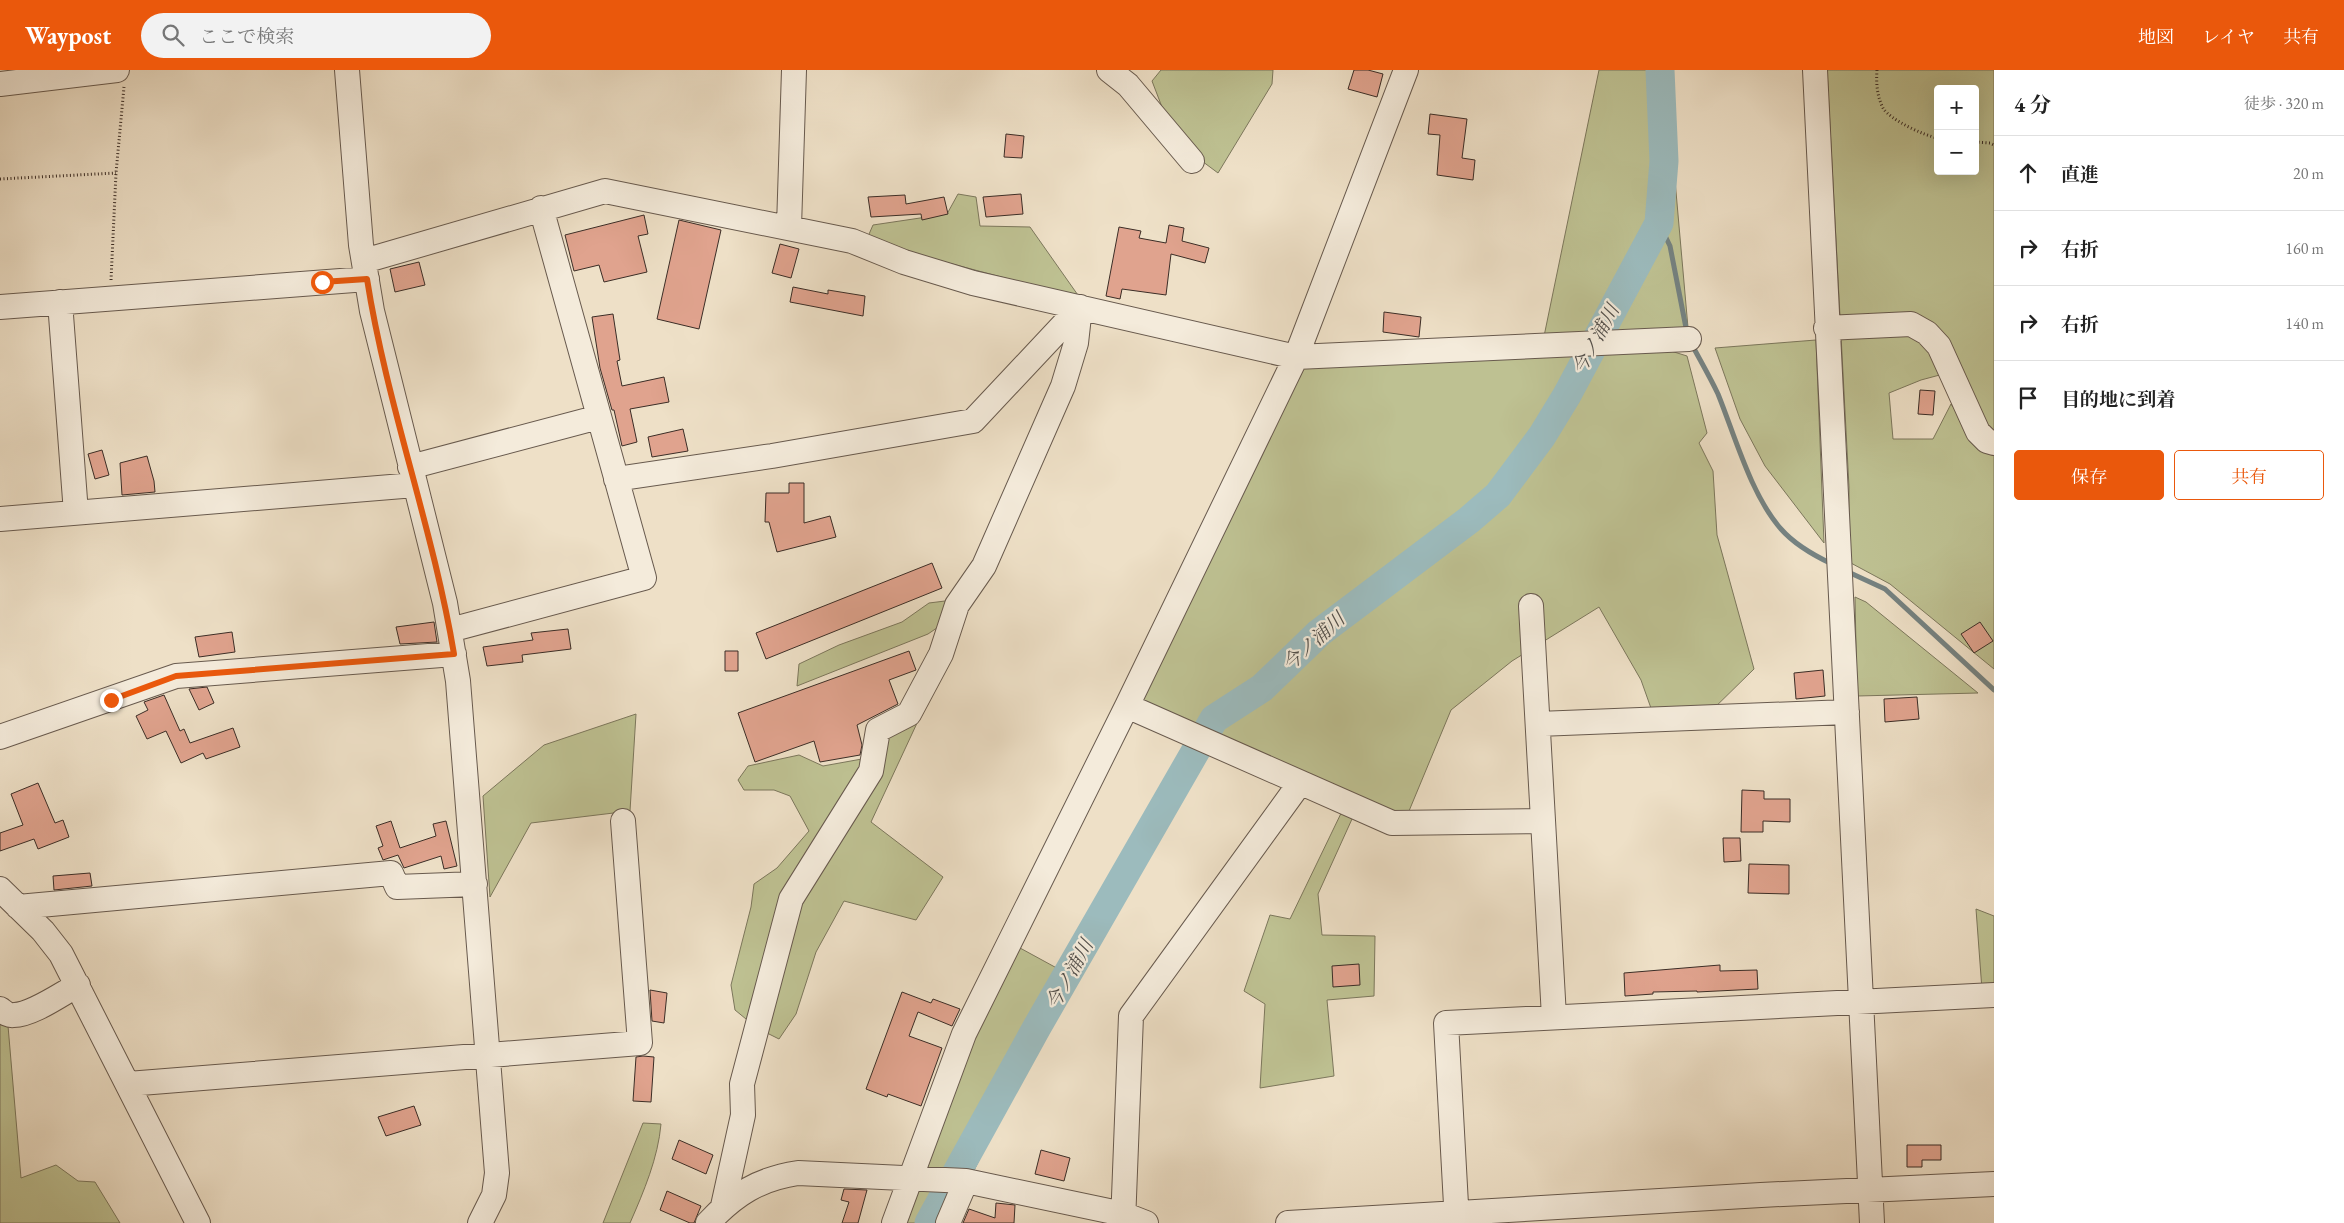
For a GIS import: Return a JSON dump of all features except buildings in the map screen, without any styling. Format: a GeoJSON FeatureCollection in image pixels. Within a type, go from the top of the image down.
{"type":"FeatureCollection","features":[{"type":"Feature","properties":{"kind":"street"},"geometry":{"type":"LineString","coordinates":[[347,70],[366,270],[382,355],[450,630],[461,711],[497,1173],[494,1195],[480,1223]]}},
{"type":"Feature","properties":{"kind":"street"},"geometry":{"type":"LineString","coordinates":[[788,227],[794,70]]}},
{"type":"Feature","properties":{"kind":"street"},"geometry":{"type":"LineString","coordinates":[[1109,70],[1128,85],[1192,161]]}},
{"type":"Feature","properties":{"kind":"street"},"geometry":{"type":"LineString","coordinates":[[894,1223],[964,1034],[1127,706],[1296,357],[1406,70]]}},
{"type":"Feature","properties":{"kind":"street"},"geometry":{"type":"LineString","coordinates":[[1815,70],[1826,328],[1872,1223]]}},
{"type":"Feature","properties":{"kind":"street"},"geometry":{"type":"LineString","coordinates":[[0,84],[121,75]]}},
{"type":"Feature","properties":{"kind":"street"},"geometry":{"type":"LineString","coordinates":[[0,307],[110,298],[366,270],[541,208],[605,191],[852,241],[904,262],[973,283],[1296,357],[1689,339]]}},
{"type":"Feature","properties":{"kind":"street"},"geometry":{"type":"LineString","coordinates":[[450,630],[644,578],[541,208]]}},
{"type":"Feature","properties":{"kind":"street"},"geometry":{"type":"LineString","coordinates":[[60,302],[76,513]]}},
{"type":"Feature","properties":{"kind":"street"},"geometry":{"type":"LineString","coordinates":[[616,479],[772,456],[973,421],[1080,307]]}},
{"type":"Feature","properties":{"kind":"street"},"geometry":{"type":"LineString","coordinates":[[716,1215],[743,1115],[742,1084],[791,899],[870,772],[878,730],[909,714],[941,654],[957,605],[984,566],[1063,386],[1076,343],[1080,307]]}},
{"type":"Feature","properties":{"kind":"street"},"geometry":{"type":"LineString","coordinates":[[1826,328],[1911,324],[1927,332],[1939,346],[1978,432],[1987,441],[1994,443]]}},
{"type":"Feature","properties":{"kind":"street"},"geometry":{"type":"LineString","coordinates":[[0,519],[76,513],[412,476],[599,418]]}},
{"type":"Feature","properties":{"kind":"street"},"geometry":{"type":"LineString","coordinates":[[1531,606],[1554,1017]]}},
{"type":"Feature","properties":{"kind":"street"},"geometry":{"type":"LineString","coordinates":[[0,737],[176,676],[454,654]]}},
{"type":"Feature","properties":{"kind":"street"},"geometry":{"type":"LineString","coordinates":[[1127,706],[1392,823],[1543,821]]}},
{"type":"Feature","properties":{"kind":"street"},"geometry":{"type":"LineString","coordinates":[[1538,724],[1847,712]]}},
{"type":"Feature","properties":{"kind":"street"},"geometry":{"type":"LineString","coordinates":[[1123,1218],[1131,1016],[1300,783]]}},
{"type":"Feature","properties":{"kind":"street"},"geometry":{"type":"LineString","coordinates":[[128,1084],[640,1042],[623,821]]}},
{"type":"Feature","properties":{"kind":"street"},"geometry":{"type":"LineString","coordinates":[[18,906],[391,873],[397,887],[475,884]]}},
{"type":"Feature","properties":{"kind":"street"},"geometry":{"type":"LineString","coordinates":[[0,889],[43,931],[61,954],[198,1223]]}},
{"type":"Feature","properties":{"kind":"street"},"geometry":{"type":"LineString","coordinates":[[0,1009],[7,1014],[22,1013],[78,985]]}},
{"type":"Feature","properties":{"kind":"street"},"geometry":{"type":"LineString","coordinates":[[1457,1219],[1446,1023],[1748,1008],[1862,1000],[1994,995]]}},
{"type":"Feature","properties":{"kind":"street"},"geometry":{"type":"LineString","coordinates":[[716,1215],[751,1187],[774,1177],[798,1173],[966,1181],[1146,1223]]}},
{"type":"Feature","properties":{"kind":"street"},"geometry":{"type":"LineString","coordinates":[[948,1223],[966,1181]]}},
{"type":"Feature","properties":{"kind":"street"},"geometry":{"type":"LineString","coordinates":[[1288,1223],[1457,1219],[1870,1190],[1994,1184]]}},
{"type":"Feature","properties":{"kind":"path"},"geometry":{"type":"LineString","coordinates":[[1877,70],[1876,87],[1884,110],[1902,123],[1934,136]]}},
{"type":"Feature","properties":{"kind":"path"},"geometry":{"type":"LineString","coordinates":[[110,298],[121,75]]}},
{"type":"Feature","properties":{"kind":"path"},"geometry":{"type":"LineString","coordinates":[[1979,142],[1990,142],[1994,145]]}},
{"type":"Feature","properties":{"kind":"path"},"geometry":{"type":"LineString","coordinates":[[0,180],[116,173]]}},
{"type":"Feature","properties":{"kind":"green space"},"geometry":{"type":"Polygon","coordinates":[[[1161,70],[1273,70],[1272,84],[1218,173],[1175,141],[1152,81],[1161,70]]]}},
{"type":"Feature","properties":{"kind":"green space"},"geometry":{"type":"Polygon","coordinates":[[[1599,70],[1670,70],[1674,169],[1689,339],[1642,342],[1687,356],[1707,433],[1699,443],[1713,471],[1717,535],[1754,669],[1705,717],[1652,711],[1641,680],[1599,607],[1512,661],[1451,710],[1404,823],[1127,706],[1296,357],[1542,346],[1599,70]]]}},
{"type":"Feature","properties":{"kind":"green space"},"geometry":{"type":"Polygon","coordinates":[[[1827,70],[1994,70],[1994,434],[1989,433],[1962,369],[1921,380],[1889,393],[1893,439],[1933,439],[1951,404],[1986,453],[1994,452],[1994,669],[1890,584],[1849,562],[1849,487],[1827,70]]]}},
{"type":"Feature","properties":{"kind":"green space"},"geometry":{"type":"Polygon","coordinates":[[[958,194],[976,197],[980,226],[1030,227],[1080,298],[866,241],[873,225],[947,214],[958,194]]]}},
{"type":"Feature","properties":{"kind":"green space"},"geometry":{"type":"Polygon","coordinates":[[[1816,340],[1824,543],[1765,466],[1740,419],[1715,348],[1816,340]]]}},
{"type":"Feature","properties":{"kind":"green space"},"geometry":{"type":"Polygon","coordinates":[[[1855,597],[1866,602],[1978,693],[1857,696],[1855,597]]]}},
{"type":"Feature","properties":{"kind":"green space"},"geometry":{"type":"Polygon","coordinates":[[[961,599],[953,617],[928,634],[797,686],[799,664],[839,645],[902,622],[929,603],[961,599]]]}},
{"type":"Feature","properties":{"kind":"green space"},"geometry":{"type":"Polygon","coordinates":[[[945,663],[871,822],[943,877],[916,920],[844,901],[816,952],[796,1014],[779,1039],[757,1028],[735,1010],[731,985],[751,907],[754,884],[777,868],[809,831],[790,796],[774,790],[744,790],[738,780],[748,766],[799,755],[823,766],[873,757],[945,663]]]}},
{"type":"Feature","properties":{"kind":"green space"},"geometry":{"type":"Polygon","coordinates":[[[636,714],[630,811],[531,823],[490,897],[483,796],[544,745],[636,714]]]}},
{"type":"Feature","properties":{"kind":"green space"},"geometry":{"type":"Polygon","coordinates":[[[1346,803],[1357,808],[1318,894],[1322,935],[1375,936],[1374,996],[1327,1000],[1334,1076],[1260,1088],[1265,1004],[1244,991],[1270,915],[1290,919],[1346,803]]]}},
{"type":"Feature","properties":{"kind":"green space"},"geometry":{"type":"Polygon","coordinates":[[[1976,909],[1994,916],[1994,989],[1982,990],[1976,909]]]}},
{"type":"Feature","properties":{"kind":"green space"},"geometry":{"type":"Polygon","coordinates":[[[1009,942],[1075,978],[1018,1078],[949,1223],[894,1223],[1009,942]]]}},
{"type":"Feature","properties":{"kind":"green space"},"geometry":{"type":"Polygon","coordinates":[[[0,1009],[7,1014],[21,1178],[56,1165],[78,1181],[95,1182],[120,1223],[0,1223],[0,1009]]]}},
{"type":"Feature","properties":{"kind":"green space"},"geometry":{"type":"Polygon","coordinates":[[[643,1123],[661,1124],[654,1162],[640,1199],[630,1223],[603,1223],[643,1123]]]}},
{"type":"Feature","properties":{"kind":"waterway","name":"今ノ浦川"},"geometry":{"type":"LineString","coordinates":[[929,1223],[1037,1027],[1214,719],[1262,688],[1319,633],[1469,520],[1498,495],[1542,436],[1567,395],[1659,223],[1664,161],[1660,70]]}},
{"type":"Feature","properties":{"kind":"waterway"},"geometry":{"type":"LineString","coordinates":[[1659,223],[1670,246],[1687,333]]}},
{"type":"Feature","properties":{"kind":"waterway"},"geometry":{"type":"LineString","coordinates":[[1691,343],[1718,394],[1752,482],[1770,515],[1781,529],[1798,545],[1832,564]]}},
{"type":"Feature","properties":{"kind":"waterway"},"geometry":{"type":"LineString","coordinates":[[1846,571],[1885,589],[1994,690]]}},
{"type":"Feature","properties":{"kind":"route"},"geometry":{"type":"LineString","coordinates":[[111,700],[176,676],[454,654],[445,603],[384,363],[372,312],[367,279],[322,282]]}}]}
